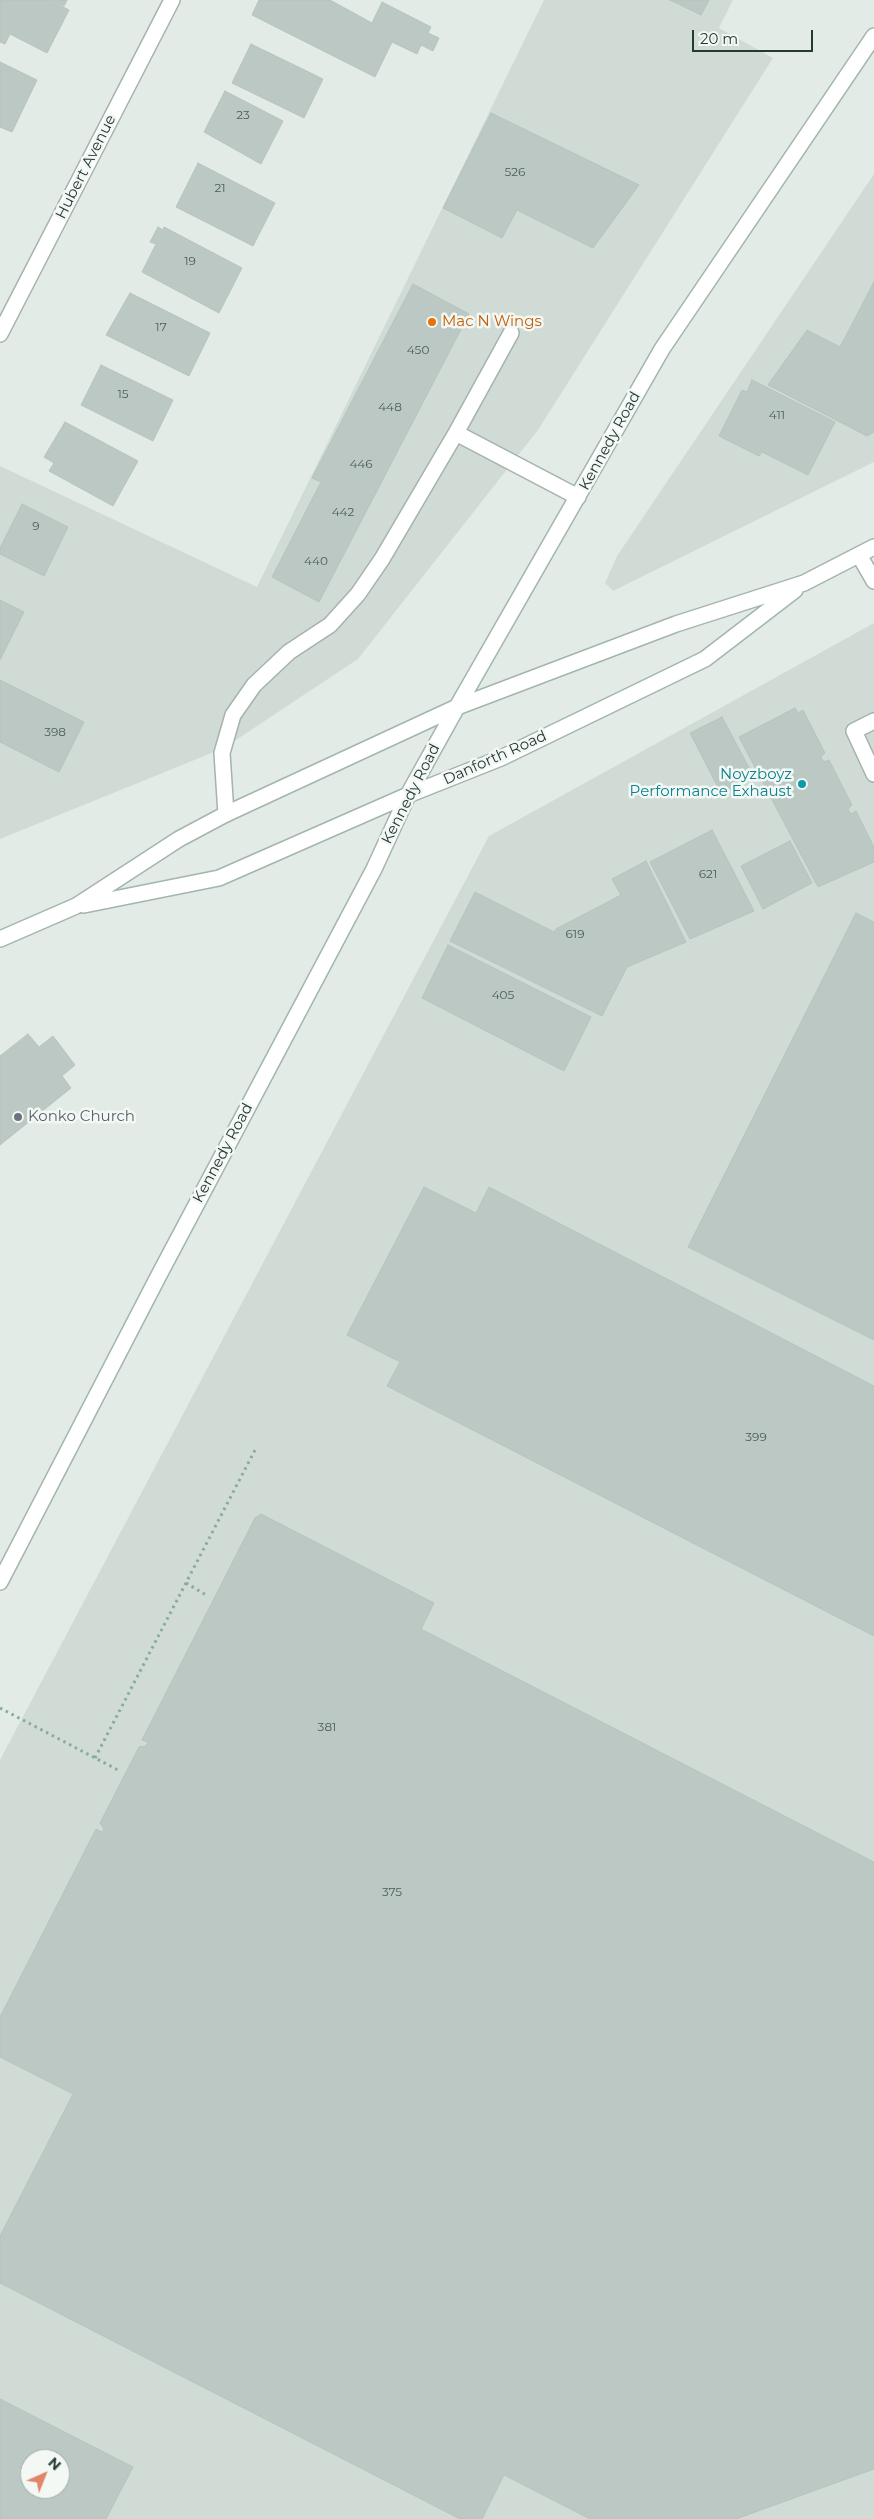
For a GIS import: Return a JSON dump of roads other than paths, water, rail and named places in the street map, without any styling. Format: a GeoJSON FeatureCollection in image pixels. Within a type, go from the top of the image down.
{"type":"FeatureCollection","features":[{"type":"Feature","properties":{"kind":"main road","name":"Hubert Avenue"},"geometry":{"type":"LineString","coordinates":[[0,334],[172,0]]}},
{"type":"Feature","properties":{"kind":"main road","name":"Kennedy Road"},"geometry":{"type":"LineString","coordinates":[[0,1582],[159,1275],[374,869],[408,795],[457,707],[662,349],[874,36]]}},
{"type":"Feature","properties":{"kind":"main road"},"geometry":{"type":"LineString","coordinates":[[226,814],[222,753],[233,715],[261,678],[289,652],[330,625],[358,594],[382,559],[456,433],[511,333]]}},
{"type":"Feature","properties":{"kind":"main road"},"geometry":{"type":"LineString","coordinates":[[456,433],[578,496]]}},
{"type":"Feature","properties":{"kind":"main road","name":"Danforth Road"},"geometry":{"type":"LineString","coordinates":[[0,939],[76,906],[179,839],[226,814],[457,707],[676,624],[804,583],[874,548]]}},
{"type":"Feature","properties":{"kind":"main road"},"geometry":{"type":"LineString","coordinates":[[860,555],[874,581]]}},
{"type":"Feature","properties":{"kind":"main road","name":"Danforth Road"},"geometry":{"type":"LineString","coordinates":[[76,906],[219,878],[408,795],[501,758],[705,659],[804,583]]}},
{"type":"Feature","properties":{"kind":"main road"},"geometry":{"type":"LineString","coordinates":[[874,721],[854,731],[874,774]]}},
{"type":"Feature","properties":{"kind":"place","name":"Mac N Wings"},"geometry":{"type":"Point","coordinates":[432,322]}},
{"type":"Feature","properties":{"kind":"place","name":"Noyzboyz Performance Exhaust"},"geometry":{"type":"Point","coordinates":[802,784]}},
{"type":"Feature","properties":{"kind":"place","name":"Konko Church"},"geometry":{"type":"Point","coordinates":[18,1117]}}]}
